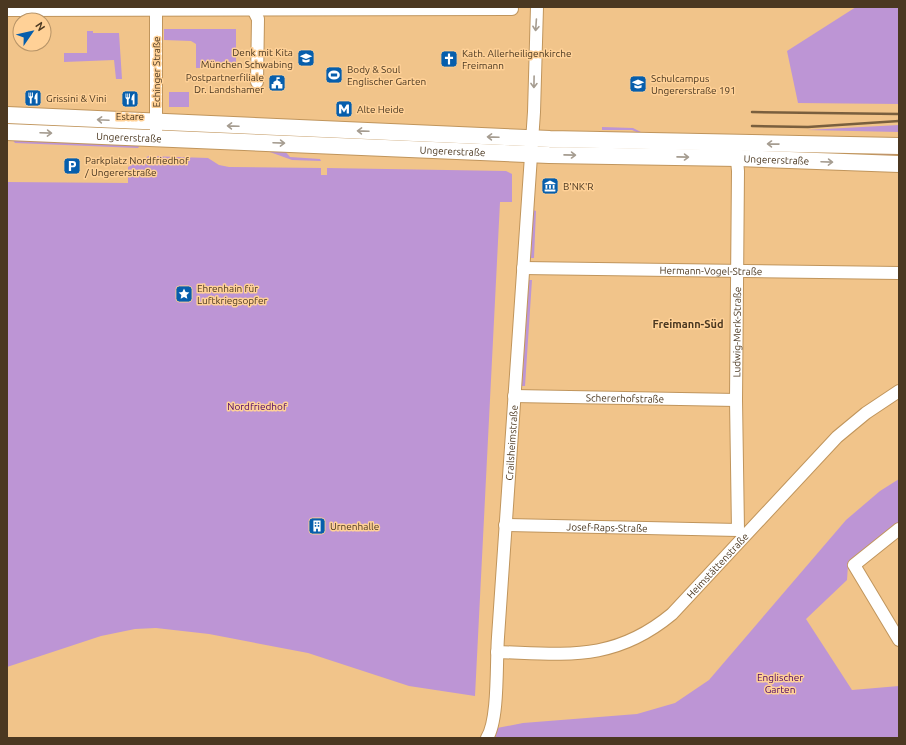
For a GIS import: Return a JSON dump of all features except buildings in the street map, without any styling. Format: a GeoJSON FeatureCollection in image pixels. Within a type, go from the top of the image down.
{"type":"FeatureCollection","features":[{"type":"Feature","properties":{"kind":"main road","name":"Ungererstraße"},"geometry":{"type":"LineString","coordinates":[[7,115],[156,130]]}},
{"type":"Feature","properties":{"kind":"main road","name":"Ungererstraße"},"geometry":{"type":"LineString","coordinates":[[7,132],[156,130],[531,146],[736,151],[899,146]]}},
{"type":"Feature","properties":{"kind":"main road","name":"Ungererstraße"},"geometry":{"type":"LineString","coordinates":[[736,151],[899,164]]}},
{"type":"Feature","properties":{"kind":"street","name":"Crailsheimstraße"},"geometry":{"type":"LineString","coordinates":[[489,735],[494,712],[505,525],[534,112],[537,7]]}},
{"type":"Feature","properties":{"kind":"street","name":"Echinger Straße"},"geometry":{"type":"LineString","coordinates":[[156,8],[156,130]]}},
{"type":"Feature","properties":{"kind":"street"},"geometry":{"type":"LineString","coordinates":[[252,8],[258,19],[257,82]]}},
{"type":"Feature","properties":{"kind":"street"},"geometry":{"type":"LineString","coordinates":[[15,9],[512,9]]}},
{"type":"Feature","properties":{"kind":"street","name":"Ludwig-Merk-Straße"},"geometry":{"type":"LineString","coordinates":[[736,151],[737,497],[741,533]]}},
{"type":"Feature","properties":{"kind":"street","name":"Hermann-Vogel-Straße"},"geometry":{"type":"LineString","coordinates":[[523,268],[899,273]]}},
{"type":"Feature","properties":{"kind":"street","name":"Heimstättenstraße"},"geometry":{"type":"LineString","coordinates":[[497,652],[584,652],[614,648],[636,639],[655,628],[672,614],[741,533],[837,437],[866,413],[899,391]]}},
{"type":"Feature","properties":{"kind":"street","name":"Schererhofstraße"},"geometry":{"type":"LineString","coordinates":[[514,396],[736,400]]}},
{"type":"Feature","properties":{"kind":"street","name":"Josef-Raps-Straße"},"geometry":{"type":"LineString","coordinates":[[505,525],[708,529],[741,533]]}},
{"type":"Feature","properties":{"kind":"street"},"geometry":{"type":"LineString","coordinates":[[899,529],[854,565],[899,640]]}},
{"type":"Feature","properties":{"kind":"green space"},"geometry":{"type":"Polygon","coordinates":[[[856,7],[899,7],[899,104],[798,103],[787,51],[856,7]]]}},
{"type":"Feature","properties":{"kind":"green space"},"geometry":{"type":"Polygon","coordinates":[[[164,29],[236,29],[236,68],[196,68],[196,44],[191,41],[164,40],[164,29]]]}},
{"type":"Feature","properties":{"kind":"green space"},"geometry":{"type":"Polygon","coordinates":[[[87,31],[93,31],[93,33],[119,33],[122,79],[116,79],[114,60],[64,62],[64,53],[87,53],[87,31]]]}},
{"type":"Feature","properties":{"kind":"green space"},"geometry":{"type":"Polygon","coordinates":[[[169,92],[189,92],[189,107],[169,107],[169,92]]]}},
{"type":"Feature","properties":{"kind":"green space"},"geometry":{"type":"Polygon","coordinates":[[[899,125],[899,132],[807,130],[899,125]]]}},
{"type":"Feature","properties":{"kind":"green space"},"geometry":{"type":"Polygon","coordinates":[[[602,127],[633,128],[643,133],[710,134],[710,136],[643,135],[632,130],[602,130],[602,127]]]}},
{"type":"Feature","properties":{"kind":"green space"},"geometry":{"type":"Polygon","coordinates":[[[12,139],[141,144],[138,148],[15,143],[12,139]]]}},
{"type":"Feature","properties":{"kind":"green space"},"geometry":{"type":"Polygon","coordinates":[[[218,149],[284,150],[290,157],[320,159],[321,161],[292,160],[267,151],[218,149]]]}},
{"type":"Feature","properties":{"kind":"green space"},"geometry":{"type":"Polygon","coordinates":[[[826,150],[899,152],[899,157],[818,153],[826,150]]]}},
{"type":"Feature","properties":{"kind":"green space","name":"Nordfriedhof"},"geometry":{"type":"Polygon","coordinates":[[[148,156],[208,158],[219,165],[229,167],[321,168],[321,175],[327,175],[327,168],[506,171],[512,174],[512,202],[500,202],[475,696],[409,686],[308,653],[209,634],[156,628],[135,629],[101,636],[7,667],[7,182],[128,183],[128,167],[139,161],[141,164],[148,156]]]}},
{"type":"Feature","properties":{"kind":"green space"},"geometry":{"type":"Polygon","coordinates":[[[533,210],[536,211],[534,258],[531,258],[533,210]]]}},
{"type":"Feature","properties":{"kind":"green space"},"geometry":{"type":"Polygon","coordinates":[[[529,280],[532,280],[525,386],[522,386],[529,280]]]}},
{"type":"Feature","properties":{"kind":"green space","name":"Englischer Garten"},"geometry":{"type":"Polygon","coordinates":[[[899,479],[899,523],[848,565],[847,580],[806,619],[852,690],[899,686],[899,738],[495,738],[497,728],[523,723],[637,714],[675,703],[709,680],[846,520],[880,491],[899,479]]]}},
{"type":"Feature","properties":{"kind":"railway"},"geometry":{"type":"LineString","coordinates":[[752,112],[899,114]]}},
{"type":"Feature","properties":{"kind":"railway"},"geometry":{"type":"LineString","coordinates":[[752,126],[808,127],[899,121]]}},
{"type":"Feature","properties":{"kind":"place","name":"Denk mit Kita München Schwabing"},"geometry":{"type":"Point","coordinates":[306,58]}},
{"type":"Feature","properties":{"kind":"place","name":"Kath. Allerheiligenkirche Freimann"},"geometry":{"type":"Point","coordinates":[449,59]}},
{"type":"Feature","properties":{"kind":"place","name":"Body & Soul Englischer Garten"},"geometry":{"type":"Point","coordinates":[334,75]}},
{"type":"Feature","properties":{"kind":"place","name":"Postpartnerfiliale Dr. Landshamer"},"geometry":{"type":"Point","coordinates":[277,83]}},
{"type":"Feature","properties":{"kind":"place","name":"Schulcampus Ungererstraße 191"},"geometry":{"type":"Point","coordinates":[638,84]}},
{"type":"Feature","properties":{"kind":"place","name":"Grissini & Vini"},"geometry":{"type":"Point","coordinates":[33,98]}},
{"type":"Feature","properties":{"kind":"place","name":"Estare"},"geometry":{"type":"Point","coordinates":[130,99]}},
{"type":"Feature","properties":{"kind":"place","name":"Alte Heide"},"geometry":{"type":"Point","coordinates":[344,109]}},
{"type":"Feature","properties":{"kind":"place","name":"Parkplatz Nordfriedhof / Ungererstraße"},"geometry":{"type":"Point","coordinates":[72,166]}},
{"type":"Feature","properties":{"kind":"place","name":"B'NK'R"},"geometry":{"type":"Point","coordinates":[550,186]}},
{"type":"Feature","properties":{"kind":"place","name":"Ehrenhain für Luftkriegsopfer"},"geometry":{"type":"Point","coordinates":[184,294]}},
{"type":"Feature","properties":{"kind":"place","name":"Urnenhalle"},"geometry":{"type":"Point","coordinates":[317,526]}},
{"type":"Feature","properties":{"kind":"district","name":"Freimann-Süd"},"geometry":{"type":"Point","coordinates":[688,324]}}]}
